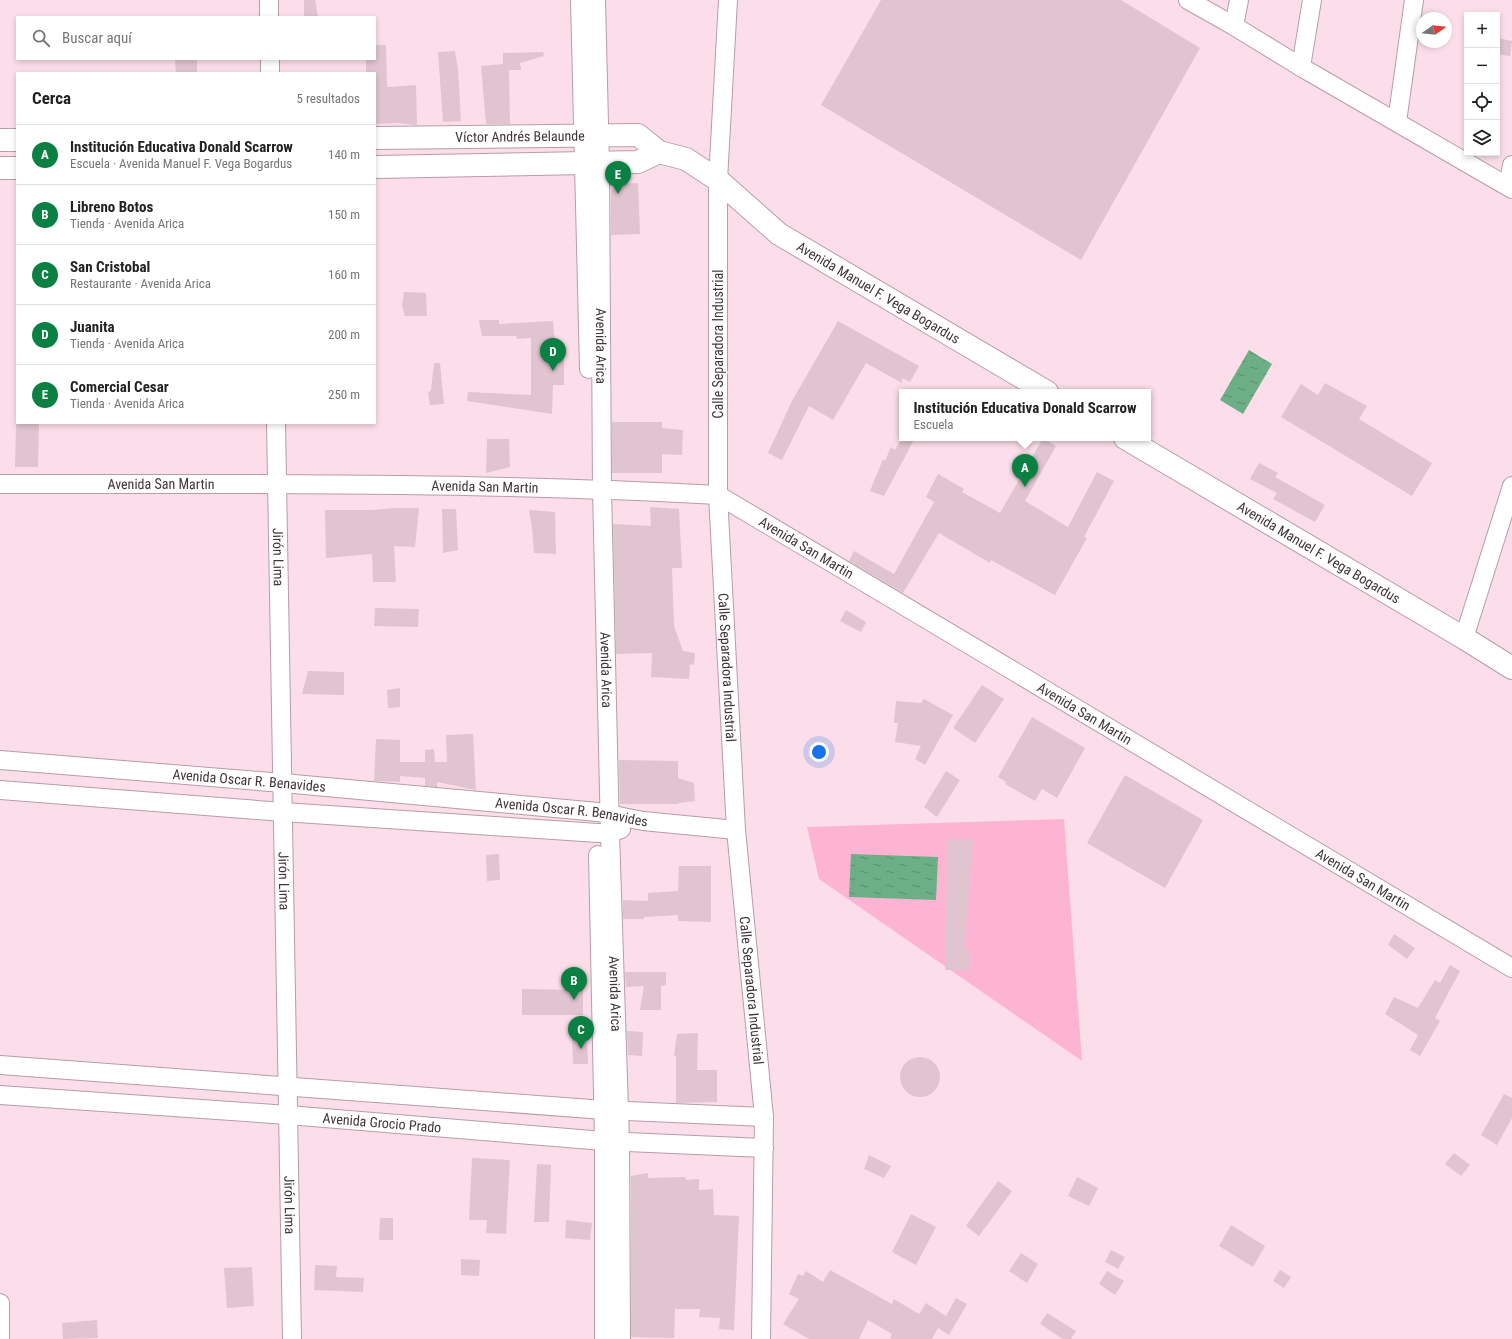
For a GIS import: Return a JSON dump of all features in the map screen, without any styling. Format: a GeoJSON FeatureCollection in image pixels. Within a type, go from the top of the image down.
{"type":"FeatureCollection","features":[{"type":"Feature","properties":{"kind":"main road","name":"Víctor Andrés Belaunde"},"geometry":{"type":"LineString","coordinates":[[376,138],[591,134],[638,135],[659,152],[686,159],[718,180]]}},
{"type":"Feature","properties":{"kind":"main road"},"geometry":{"type":"LineString","coordinates":[[0,140],[16,140]]}},
{"type":"Feature","properties":{"kind":"main road"},"geometry":{"type":"LineString","coordinates":[[376,167],[638,162],[659,152]]}},
{"type":"Feature","properties":{"kind":"main road"},"geometry":{"type":"LineString","coordinates":[[0,168],[16,168]]}},
{"type":"Feature","properties":{"kind":"main road","name":"Avenida Manuel F. Vega Bogardus"},"geometry":{"type":"LineString","coordinates":[[718,180],[778,234],[1042,389]]}},
{"type":"Feature","properties":{"kind":"main road","name":"Avenida Manuel F. Vega Bogardus"},"geometry":{"type":"LineString","coordinates":[[1130,441],[1464,638],[1512,668]]}},
{"type":"Feature","properties":{"kind":"street"},"geometry":{"type":"LineString","coordinates":[[269,0],[269,16]]}},
{"type":"Feature","properties":{"kind":"street","name":"Avenida Arica"},"geometry":{"type":"LineString","coordinates":[[580,0],[592,164],[597,489],[611,1110],[622,1339]]}},
{"type":"Feature","properties":{"kind":"street","name":"Avenida Arica"},"geometry":{"type":"LineString","coordinates":[[591,134],[596,0]]}},
{"type":"Feature","properties":{"kind":"street","name":"Calle Separadora Industrial"},"geometry":{"type":"LineString","coordinates":[[728,0],[718,180],[718,495],[736,830],[764,1117],[764,1337]]}},
{"type":"Feature","properties":{"kind":"street"},"geometry":{"type":"LineString","coordinates":[[1188,0],[1510,187],[1512,165]]}},
{"type":"Feature","properties":{"kind":"street"},"geometry":{"type":"LineString","coordinates":[[1234,26],[1239,0]]}},
{"type":"Feature","properties":{"kind":"street"},"geometry":{"type":"LineString","coordinates":[[1301,67],[1312,0]]}},
{"type":"Feature","properties":{"kind":"street"},"geometry":{"type":"LineString","coordinates":[[1397,122],[1414,0]]}},
{"type":"Feature","properties":{"kind":"street"},"geometry":{"type":"LineString","coordinates":[[270,60],[270,72]]}},
{"type":"Feature","properties":{"kind":"street","name":"Jirón Lima"},"geometry":{"type":"LineString","coordinates":[[276,424],[292,1339]]}},
{"type":"Feature","properties":{"kind":"street","name":"Avenida San Martin"},"geometry":{"type":"LineString","coordinates":[[0,484],[277,484],[597,489],[718,495],[1512,968]]}},
{"type":"Feature","properties":{"kind":"street"},"geometry":{"type":"LineString","coordinates":[[1464,638],[1512,486]]}},
{"type":"Feature","properties":{"kind":"street","name":"Avenida Oscar R. Benavides"},"geometry":{"type":"LineString","coordinates":[[0,760],[282,782],[604,812],[643,821]]}},
{"type":"Feature","properties":{"kind":"street","name":"Avenida Oscar R. Benavides"},"geometry":{"type":"LineString","coordinates":[[0,790],[283,812],[604,833],[643,821]]}},
{"type":"Feature","properties":{"kind":"street"},"geometry":{"type":"LineString","coordinates":[[643,821],[736,830]]}},
{"type":"Feature","properties":{"kind":"street","name":"Avenida Grocio Prado"},"geometry":{"type":"LineString","coordinates":[[0,1065],[288,1088],[611,1110],[764,1117]]}},
{"type":"Feature","properties":{"kind":"street","name":"Avenida Grocio Prado"},"geometry":{"type":"LineString","coordinates":[[0,1095],[288,1114],[612,1141],[764,1148]]}},
{"type":"Feature","properties":{"kind":"street","name":"Avenida Arica"},"geometry":{"type":"LineString","coordinates":[[604,1339],[612,1141]]}},
{"type":"Feature","properties":{"kind":"street"},"geometry":{"type":"LineString","coordinates":[[0,1303],[0,1339]]}},
{"type":"Feature","properties":{"kind":"shaded area"},"geometry":{"type":"Polygon","coordinates":[[[1064,819],[1082,1061],[819,879],[807,827],[1064,819]]]}},
{"type":"Feature","properties":{"kind":"water"},"geometry":{"type":"Polygon","coordinates":[[[1249,350],[1272,364],[1243,414],[1220,400],[1249,350]]]}},
{"type":"Feature","properties":{"kind":"water"},"geometry":{"type":"Polygon","coordinates":[[[851,854],[938,857],[936,900],[849,897],[851,854]]]}},
{"type":"Feature","properties":{"kind":"building"},"geometry":{"type":"Polygon","coordinates":[[[304,0],[315,0],[318,16],[304,16],[304,0]]]}},
{"type":"Feature","properties":{"kind":"building"},"geometry":{"type":"Polygon","coordinates":[[[881,0],[1121,0],[1200,48],[1081,260],[821,105],[881,0]]]}},
{"type":"Feature","properties":{"kind":"building"},"geometry":{"type":"Polygon","coordinates":[[[1500,39],[1512,41],[1510,56],[1500,54],[1500,39]]]}},
{"type":"Feature","properties":{"kind":"building"},"geometry":{"type":"Polygon","coordinates":[[[376,45],[386,45],[387,87],[416,85],[417,125],[397,123],[376,124],[376,72],[366,72],[366,60],[376,60],[376,45]]]}},
{"type":"Feature","properties":{"kind":"building"},"geometry":{"type":"Polygon","coordinates":[[[455,51],[458,69],[461,121],[443,122],[438,52],[455,51]]]}},
{"type":"Feature","properties":{"kind":"building"},"geometry":{"type":"Polygon","coordinates":[[[543,52],[544,56],[520,63],[521,70],[509,70],[510,124],[486,124],[481,66],[503,64],[503,53],[543,52]]]}},
{"type":"Feature","properties":{"kind":"building"},"geometry":{"type":"Polygon","coordinates":[[[175,60],[197,60],[197,72],[176,72],[175,60]]]}},
{"type":"Feature","properties":{"kind":"building"},"geometry":{"type":"Polygon","coordinates":[[[638,183],[640,234],[611,235],[611,190],[617,184],[638,183]]]}},
{"type":"Feature","properties":{"kind":"building"},"geometry":{"type":"Polygon","coordinates":[[[404,292],[426,293],[427,316],[405,316],[402,306],[404,292]]]}},
{"type":"Feature","properties":{"kind":"building"},"geometry":{"type":"Polygon","coordinates":[[[479,320],[499,320],[499,324],[553,321],[556,354],[564,354],[564,385],[553,385],[552,414],[467,401],[468,392],[531,395],[531,338],[517,339],[516,336],[482,336],[479,320]]]}},
{"type":"Feature","properties":{"kind":"building"},"geometry":{"type":"Polygon","coordinates":[[[838,321],[919,366],[910,382],[902,378],[902,383],[866,363],[833,420],[809,406],[782,460],[768,453],[792,401],[838,321]]]}},
{"type":"Feature","properties":{"kind":"building"},"geometry":{"type":"Polygon","coordinates":[[[434,363],[440,363],[444,404],[430,405],[428,393],[431,390],[434,363]]]}},
{"type":"Feature","properties":{"kind":"building"},"geometry":{"type":"Polygon","coordinates":[[[1325,383],[1367,406],[1359,419],[1432,463],[1412,496],[1281,417],[1301,384],[1318,395],[1325,383]]]}},
{"type":"Feature","properties":{"kind":"building"},"geometry":{"type":"Polygon","coordinates":[[[612,422],[662,422],[662,428],[683,430],[682,455],[662,454],[662,473],[612,473],[612,422]]]}},
{"type":"Feature","properties":{"kind":"building"},"geometry":{"type":"Polygon","coordinates":[[[16,423],[39,424],[38,467],[15,467],[16,423]]]}},
{"type":"Feature","properties":{"kind":"building"},"geometry":{"type":"Polygon","coordinates":[[[487,439],[509,439],[510,467],[486,473],[487,439]]]}},
{"type":"Feature","properties":{"kind":"building"},"geometry":{"type":"Polygon","coordinates":[[[900,441],[913,441],[884,496],[870,491],[883,459],[885,461],[891,447],[895,450],[900,441]]]}},
{"type":"Feature","properties":{"kind":"building"},"geometry":{"type":"Polygon","coordinates":[[[1041,441],[1048,441],[1056,446],[1025,501],[1068,527],[1097,472],[1114,481],[1084,537],[1087,538],[1055,595],[991,560],[990,563],[939,533],[903,593],[849,561],[854,551],[894,574],[934,502],[926,497],[938,474],[964,489],[962,492],[1000,513],[1041,441]]]}},
{"type":"Feature","properties":{"kind":"building"},"geometry":{"type":"Polygon","coordinates":[[[1259,463],[1278,473],[1275,477],[1325,505],[1315,522],[1273,499],[1277,493],[1250,479],[1259,463]]]}},
{"type":"Feature","properties":{"kind":"building"},"geometry":{"type":"Polygon","coordinates":[[[650,507],[679,509],[682,568],[672,568],[674,626],[683,651],[695,653],[694,665],[690,664],[689,679],[651,677],[652,653],[616,654],[613,524],[651,526],[650,507]]]}},
{"type":"Feature","properties":{"kind":"building"},"geometry":{"type":"Polygon","coordinates":[[[419,508],[415,547],[394,546],[396,582],[373,582],[372,554],[326,558],[325,510],[370,510],[419,508]]]}},
{"type":"Feature","properties":{"kind":"building"},"geometry":{"type":"Polygon","coordinates":[[[442,509],[456,509],[458,550],[443,553],[442,509]]]}},
{"type":"Feature","properties":{"kind":"building"},"geometry":{"type":"Polygon","coordinates":[[[529,510],[555,512],[556,554],[534,553],[529,510]]]}},
{"type":"Feature","properties":{"kind":"building"},"geometry":{"type":"Polygon","coordinates":[[[375,608],[419,609],[418,627],[374,626],[375,608]]]}},
{"type":"Feature","properties":{"kind":"building"},"geometry":{"type":"Polygon","coordinates":[[[846,610],[866,622],[861,632],[840,621],[846,610]]]}},
{"type":"Feature","properties":{"kind":"building"},"geometry":{"type":"Polygon","coordinates":[[[308,671],[344,672],[344,695],[302,694],[308,671]]]}},
{"type":"Feature","properties":{"kind":"building"},"geometry":{"type":"Polygon","coordinates":[[[982,685],[1004,699],[975,743],[953,728],[982,685]]]}},
{"type":"Feature","properties":{"kind":"building"},"geometry":{"type":"Polygon","coordinates":[[[400,688],[400,707],[388,708],[387,690],[400,688]]]}},
{"type":"Feature","properties":{"kind":"building"},"geometry":{"type":"Polygon","coordinates":[[[924,699],[953,715],[925,765],[915,759],[921,746],[895,742],[898,723],[894,723],[896,701],[921,703],[924,699]]]}},
{"type":"Feature","properties":{"kind":"building"},"geometry":{"type":"Polygon","coordinates":[[[1032,717],[1085,748],[1057,798],[1042,789],[1035,801],[1005,784],[1006,782],[998,777],[1032,717]]]}},
{"type":"Feature","properties":{"kind":"building"},"geometry":{"type":"Polygon","coordinates":[[[473,734],[476,790],[437,782],[437,787],[425,786],[425,778],[400,776],[400,782],[374,781],[376,739],[400,740],[400,762],[425,762],[425,750],[434,749],[435,762],[447,762],[446,735],[473,734]]]}},
{"type":"Feature","properties":{"kind":"building"},"geometry":{"type":"Polygon","coordinates":[[[619,760],[678,761],[678,778],[694,783],[695,801],[678,804],[620,804],[619,760]]]}},
{"type":"Feature","properties":{"kind":"building"},"geometry":{"type":"Polygon","coordinates":[[[946,771],[960,780],[937,817],[924,807],[946,771]]]}},
{"type":"Feature","properties":{"kind":"building"},"geometry":{"type":"Polygon","coordinates":[[[1125,775],[1203,820],[1165,888],[1087,843],[1125,775]]]}},
{"type":"Feature","properties":{"kind":"building"},"geometry":{"type":"Polygon","coordinates":[[[948,839],[973,840],[964,949],[970,949],[969,970],[945,970],[948,839]]]}},
{"type":"Feature","properties":{"kind":"building"},"geometry":{"type":"Polygon","coordinates":[[[499,854],[500,880],[487,881],[486,855],[499,854]]]}},
{"type":"Feature","properties":{"kind":"building"},"geometry":{"type":"Polygon","coordinates":[[[679,866],[711,866],[711,922],[678,921],[678,915],[644,917],[644,919],[623,919],[623,900],[648,901],[648,893],[678,891],[679,866]]]}},
{"type":"Feature","properties":{"kind":"building"},"geometry":{"type":"Polygon","coordinates":[[[1394,934],[1415,948],[1407,959],[1388,945],[1394,934]]]}},
{"type":"Feature","properties":{"kind":"building"},"geometry":{"type":"Polygon","coordinates":[[[1450,965],[1460,971],[1435,1018],[1440,1021],[1420,1056],[1410,1050],[1418,1035],[1385,1014],[1394,997],[1418,1008],[1435,980],[1440,983],[1450,965]]]}},
{"type":"Feature","properties":{"kind":"building"},"geometry":{"type":"Polygon","coordinates":[[[625,972],[666,972],[666,985],[661,986],[661,1010],[640,1010],[644,986],[626,987],[625,972]]]}},
{"type":"Feature","properties":{"kind":"building"},"geometry":{"type":"Polygon","coordinates":[[[522,989],[583,990],[583,1015],[522,1015],[522,989]]]}},
{"type":"Feature","properties":{"kind":"building"},"geometry":{"type":"Polygon","coordinates":[[[627,1031],[643,1032],[642,1056],[628,1055],[627,1031]]]}},
{"type":"Feature","properties":{"kind":"building"},"geometry":{"type":"Polygon","coordinates":[[[698,1033],[697,1070],[717,1070],[717,1102],[676,1103],[676,1056],[674,1056],[677,1034],[698,1033]]]}},
{"type":"Feature","properties":{"kind":"building"},"geometry":{"type":"Polygon","coordinates":[[[572,1037],[587,1037],[588,1064],[573,1064],[572,1037]]]}},
{"type":"Feature","properties":{"kind":"building"},"geometry":{"type":"Polygon","coordinates":[[[916,1057],[924,1057],[931,1060],[937,1066],[940,1077],[937,1088],[931,1094],[924,1097],[916,1097],[909,1094],[903,1088],[900,1081],[900,1073],[903,1066],[909,1060],[916,1057]]]}},
{"type":"Feature","properties":{"kind":"building"},"geometry":{"type":"Polygon","coordinates":[[[1504,1094],[1512,1098],[1512,1118],[1497,1145],[1481,1135],[1504,1094]]]}},
{"type":"Feature","properties":{"kind":"building"},"geometry":{"type":"Polygon","coordinates":[[[1454,1153],[1470,1165],[1461,1176],[1445,1164],[1454,1153]]]}},
{"type":"Feature","properties":{"kind":"building"},"geometry":{"type":"Polygon","coordinates":[[[869,1155],[891,1166],[884,1178],[864,1169],[869,1155]]]}},
{"type":"Feature","properties":{"kind":"building"},"geometry":{"type":"Polygon","coordinates":[[[472,1158],[510,1160],[506,1234],[486,1233],[487,1220],[469,1220],[472,1158]]]}},
{"type":"Feature","properties":{"kind":"building"},"geometry":{"type":"Polygon","coordinates":[[[537,1164],[551,1165],[549,1222],[534,1222],[537,1164]]]}},
{"type":"Feature","properties":{"kind":"building"},"geometry":{"type":"Polygon","coordinates":[[[648,1173],[648,1178],[685,1177],[686,1180],[699,1179],[699,1190],[713,1189],[714,1215],[739,1216],[734,1330],[719,1329],[720,1318],[699,1317],[700,1309],[675,1309],[674,1338],[631,1337],[631,1176],[648,1173]]]}},
{"type":"Feature","properties":{"kind":"building"},"geometry":{"type":"Polygon","coordinates":[[[1077,1177],[1098,1188],[1089,1206],[1068,1196],[1077,1177]]]}},
{"type":"Feature","properties":{"kind":"building"},"geometry":{"type":"Polygon","coordinates":[[[998,1181],[1012,1191],[979,1236],[966,1226],[998,1181]]]}},
{"type":"Feature","properties":{"kind":"building"},"geometry":{"type":"Polygon","coordinates":[[[911,1214],[936,1227],[916,1265],[892,1252],[911,1214]]]}},
{"type":"Feature","properties":{"kind":"building"},"geometry":{"type":"Polygon","coordinates":[[[380,1218],[393,1218],[393,1240],[379,1240],[380,1218]]]}},
{"type":"Feature","properties":{"kind":"building"},"geometry":{"type":"Polygon","coordinates":[[[566,1220],[592,1223],[590,1240],[565,1238],[566,1220]]]}},
{"type":"Feature","properties":{"kind":"building"},"geometry":{"type":"Polygon","coordinates":[[[1231,1225],[1265,1246],[1253,1267],[1219,1246],[1231,1225]]]}},
{"type":"Feature","properties":{"kind":"building"},"geometry":{"type":"Polygon","coordinates":[[[1111,1250],[1125,1257],[1118,1269],[1105,1262],[1111,1250]]]}},
{"type":"Feature","properties":{"kind":"building"},"geometry":{"type":"Polygon","coordinates":[[[1021,1253],[1038,1264],[1027,1283],[1009,1271],[1021,1253]]]}},
{"type":"Feature","properties":{"kind":"building"},"geometry":{"type":"Polygon","coordinates":[[[461,1259],[480,1260],[479,1276],[461,1275],[461,1259]]]}},
{"type":"Feature","properties":{"kind":"building"},"geometry":{"type":"Polygon","coordinates":[[[315,1265],[337,1266],[336,1277],[364,1278],[363,1292],[314,1290],[315,1265]]]}},
{"type":"Feature","properties":{"kind":"building"},"geometry":{"type":"Polygon","coordinates":[[[252,1267],[254,1306],[227,1308],[224,1268],[252,1267]]]}},
{"type":"Feature","properties":{"kind":"building"},"geometry":{"type":"Polygon","coordinates":[[[830,1270],[892,1304],[894,1299],[919,1314],[926,1303],[946,1316],[956,1298],[967,1304],[949,1335],[938,1328],[932,1339],[890,1339],[892,1334],[868,1320],[859,1339],[809,1339],[783,1324],[799,1299],[789,1294],[798,1274],[803,1276],[806,1271],[823,1282],[830,1270]]]}},
{"type":"Feature","properties":{"kind":"building"},"geometry":{"type":"Polygon","coordinates":[[[1280,1270],[1291,1277],[1284,1288],[1273,1281],[1280,1270]]]}},
{"type":"Feature","properties":{"kind":"building"},"geometry":{"type":"Polygon","coordinates":[[[1107,1271],[1124,1281],[1115,1295],[1099,1284],[1107,1271]]]}},
{"type":"Feature","properties":{"kind":"building"},"geometry":{"type":"Polygon","coordinates":[[[1047,1313],[1076,1331],[1071,1339],[1063,1339],[1040,1324],[1047,1313]]]}},
{"type":"Feature","properties":{"kind":"building"},"geometry":{"type":"Polygon","coordinates":[[[97,1320],[98,1338],[63,1339],[62,1323],[97,1320]]]}},
{"type":"Feature","properties":{"kind":"place","name":"Comercial Cesar"},"geometry":{"type":"Point","coordinates":[618,194]}},
{"type":"Feature","properties":{"kind":"place","name":"Juanita"},"geometry":{"type":"Point","coordinates":[553,371]}},
{"type":"Feature","properties":{"kind":"place","name":"Institución Educativa Donald Scarrow"},"geometry":{"type":"Point","coordinates":[1025,487]}},
{"type":"Feature","properties":{"kind":"place","name":"Libreno Botos"},"geometry":{"type":"Point","coordinates":[574,1000]}},
{"type":"Feature","properties":{"kind":"place","name":"San Cristobal"},"geometry":{"type":"Point","coordinates":[581,1049]}}]}
